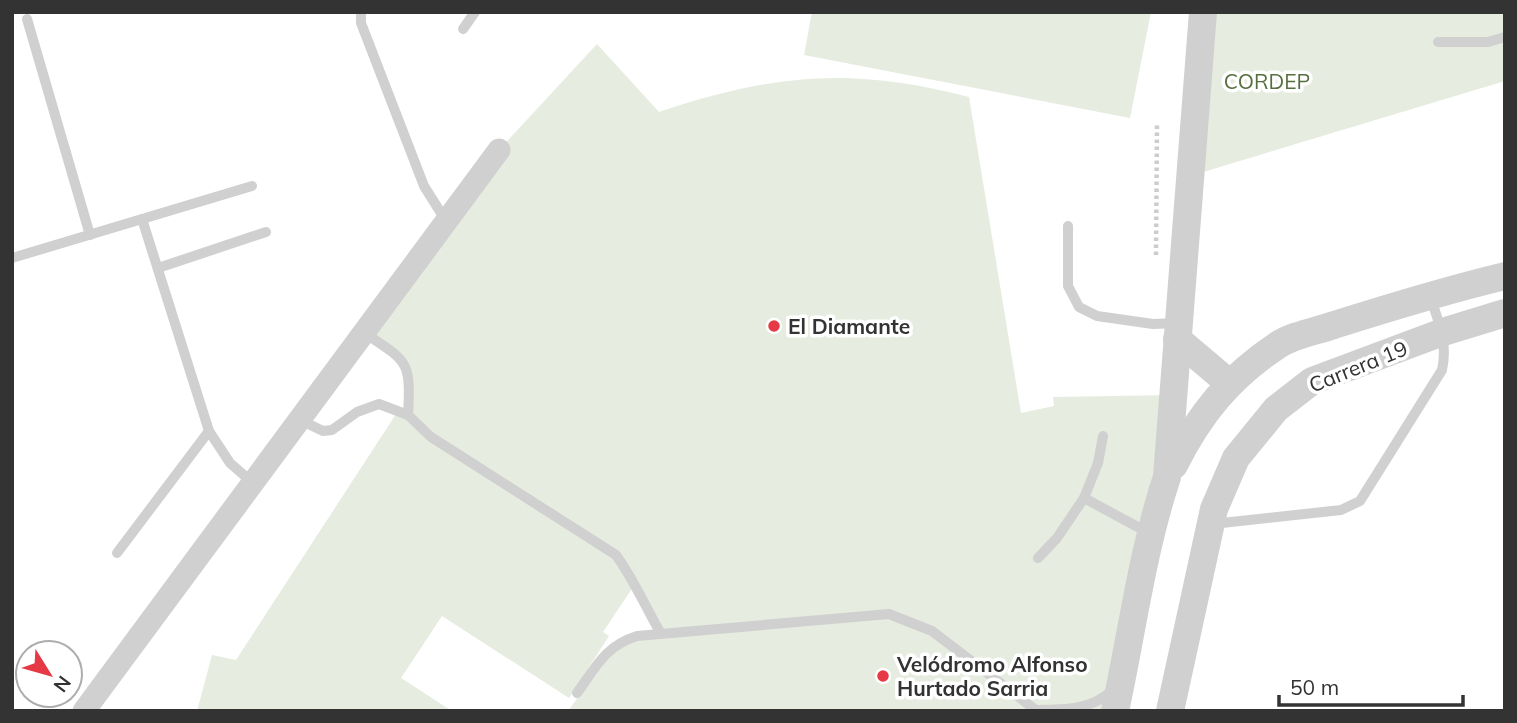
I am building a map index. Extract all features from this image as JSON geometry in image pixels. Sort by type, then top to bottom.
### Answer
[{"type":"street","points":[[1115,711],[1152,534],[1167,477],[1203,12]]},
{"type":"street","points":[[85,711],[499,150]]},
{"type":"street","name":"Carrera 19","points":[[1167,477],[1191,430],[1208,407],[1229,383],[1280,343],[1429,295],[1505,276]]},
{"type":"street","name":"Carrera 19","points":[[1170,711],[1214,509],[1236,458],[1276,409],[1312,380],[1443,332],[1505,313]]},
{"type":"street","points":[[1178,331],[1229,383]]},
{"type":"lane","points":[[361,12],[361,23],[425,186],[446,222]]},
{"type":"lane","points":[[463,29],[475,12]]},
{"type":"lane","points":[[26,19],[90,235]]},
{"type":"lane","points":[[1438,42],[1488,42],[1505,37]]},
{"type":"lane","points":[[12,258],[252,186]]},
{"type":"lane","points":[[142,219],[209,431],[230,463],[254,484]]},
{"type":"lane","points":[[1068,226],[1068,286],[1079,307],[1097,316],[1153,324],[1178,331]]},
{"type":"lane","points":[[158,268],[266,232]]},
{"type":"lane","points":[[1211,524],[1341,510],[1360,501],[1442,370],[1445,357],[1443,332],[1429,295]]},
{"type":"lane","points":[[363,332],[399,356],[410,377],[408,415]]},
{"type":"lane","points":[[300,420],[323,431],[332,430],[357,412],[379,404],[408,415],[432,437],[616,555],[634,579],[660,632]]},
{"type":"lane","points":[[117,553],[209,431]]},
{"type":"lane","points":[[1038,558],[1057,538],[1084,498],[1098,463],[1103,436]]},
{"type":"lane","points":[[1084,498],[1152,534]]},
{"type":"lane","points":[[577,693],[606,653],[618,642],[637,636],[889,614],[932,631],[1037,710],[1086,707],[1102,700],[1121,683]]},
{"type":"path","points":[[1156,257],[1157,123]]},
{"type":"green space","points":[[812,12],[1151,12],[1130,118],[804,55]]},
{"type":"green space","name":"CORDEP","points":[[1203,12],[1505,12],[1505,81],[1190,176]]},
{"type":"green space","points":[[597,44],[659,112],[739,89],[812,79],[887,81],[969,97],[1021,413],[1054,406],[1053,397],[1173,395],[1115,711],[568,711],[616,645],[660,632],[635,584],[603,632],[609,636],[569,698],[442,616],[401,678],[452,711],[197,711],[212,655],[236,660],[398,411],[411,419],[410,386],[404,366],[390,351],[363,332],[499,150]]},
{"type":"place","name":"El Diamante","points":[[774,326]]},
{"type":"place","name":"Velódromo Alfonso Hurtado Sarria","points":[[883,676]]}]
